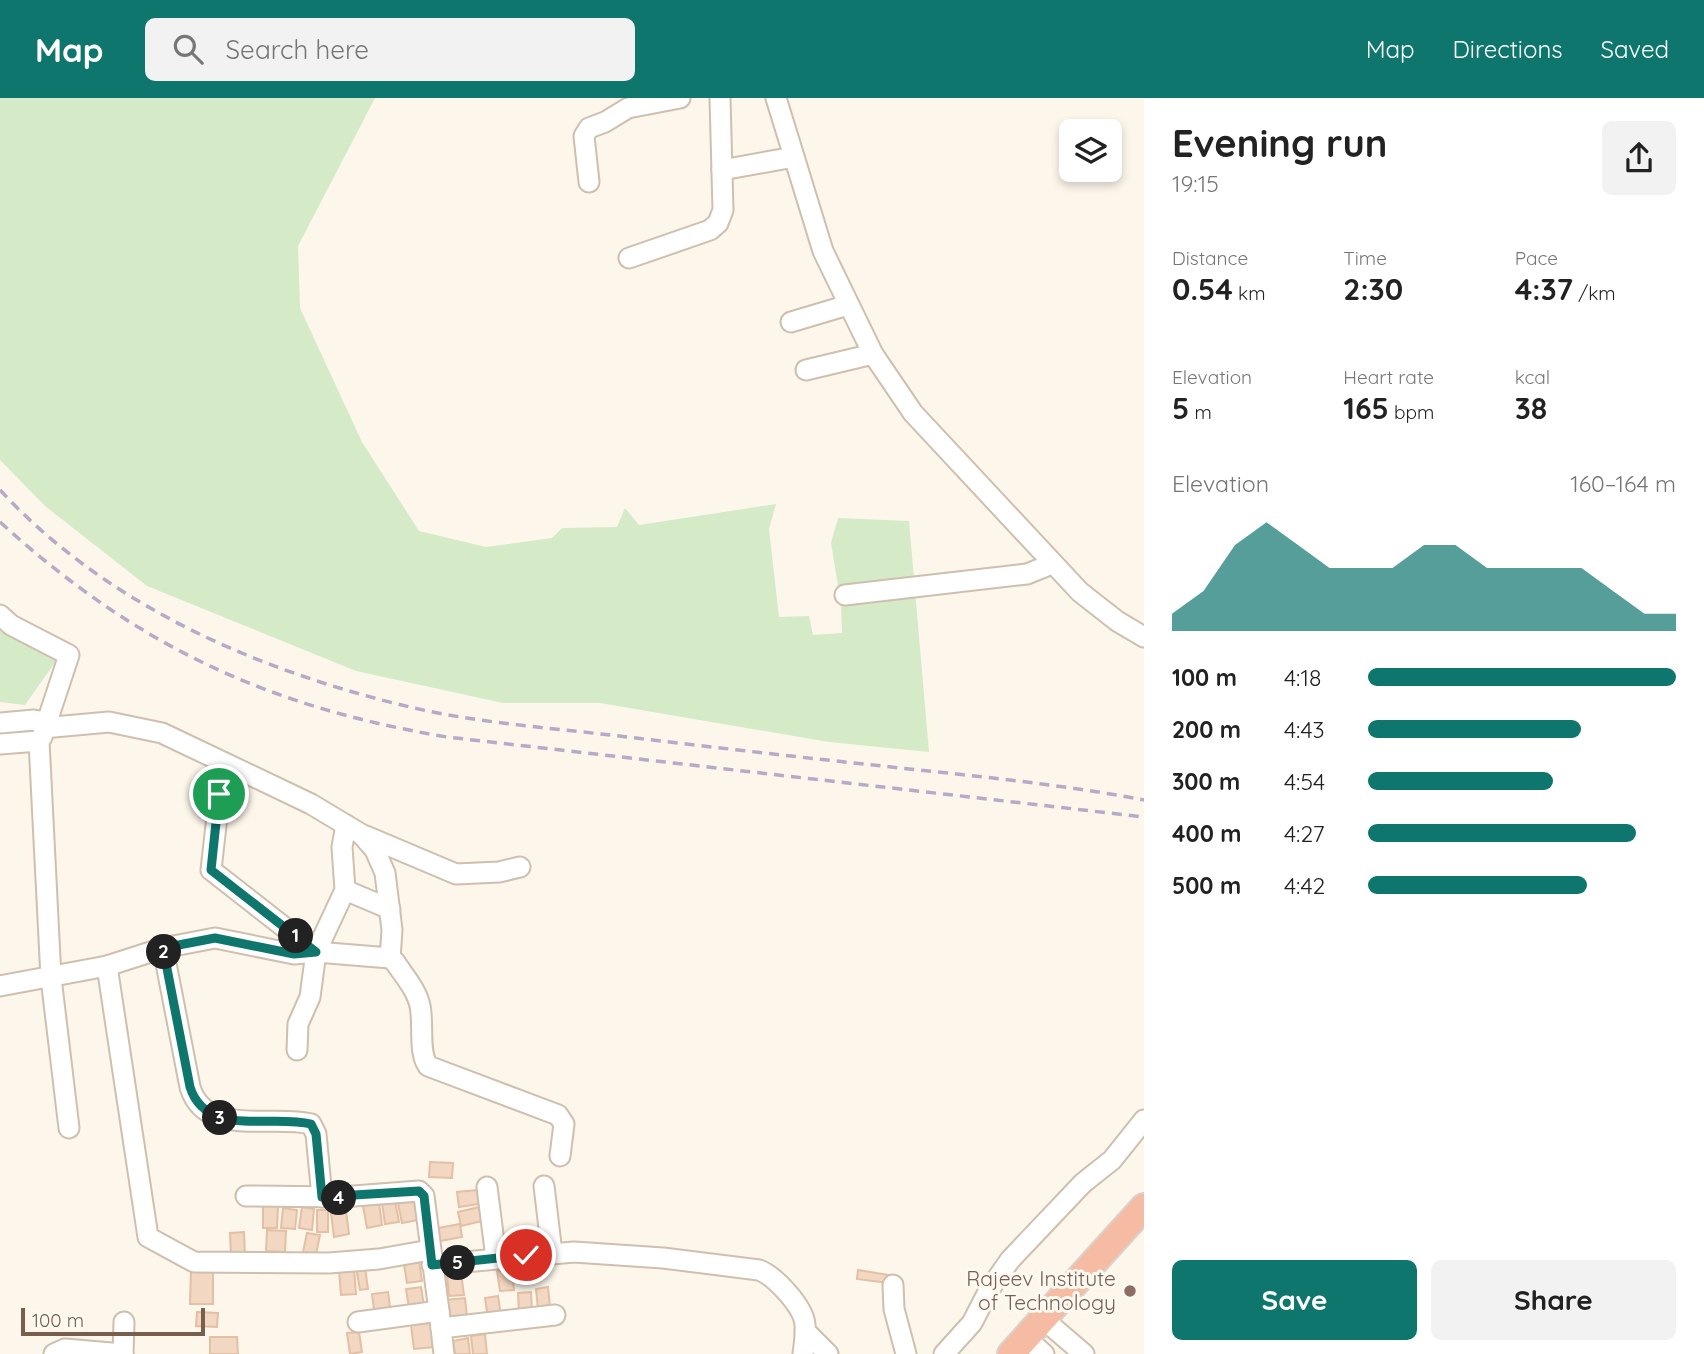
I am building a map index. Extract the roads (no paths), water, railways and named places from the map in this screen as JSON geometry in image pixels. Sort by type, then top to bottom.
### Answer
[{"type":"highway","points":[[1027,1349],[1042,1318],[1144,1207]]},
{"type":"street","points":[[589,182],[584,136],[589,128],[628,108],[680,98]]},
{"type":"street","points":[[629,258],[710,230],[719,223],[723,210],[720,98]]},
{"type":"street","points":[[776,98],[824,251],[873,354],[913,413],[1080,592],[1117,621],[1144,637]]},
{"type":"street","points":[[722,170],[794,157]]},
{"type":"street","points":[[791,322],[848,305]]},
{"type":"street","points":[[806,370],[873,354]]},
{"type":"street","points":[[845,595],[1027,573],[1052,564]]},
{"type":"street","points":[[0,615],[11,625],[69,655],[41,734]]},
{"type":"street","points":[[0,723],[34,720],[40,722],[51,978],[69,1128]]},
{"type":"street","points":[[0,744],[109,722],[162,733],[311,804],[354,830],[456,874],[486,873],[520,867]]},
{"type":"street","points":[[223,763],[211,870],[316,952]]},
{"type":"street","points":[[297,1050],[298,1024],[310,997],[316,952],[345,890],[342,847],[354,830]]},
{"type":"street","points":[[354,830],[375,850],[385,873],[392,930],[390,958]]},
{"type":"street","points":[[345,890],[390,909]]},
{"type":"street","points":[[0,986],[107,966],[163,948],[215,938],[294,954],[316,952],[390,958],[420,1004],[424,1057],[428,1066],[558,1115],[564,1124],[560,1156]]},
{"type":"street","points":[[163,948],[190,1087],[197,1102],[204,1110],[225,1119],[311,1124],[316,1134],[322,1197]]},
{"type":"street","points":[[107,966],[148,1237],[194,1262],[329,1263],[431,1257],[496,1258],[574,1252],[663,1258],[759,1270],[769,1274],[781,1285],[804,1318],[803,1354]]},
{"type":"street","points":[[944,1354],[972,1323],[989,1290],[1010,1260],[1083,1184],[1112,1160],[1144,1120]]},
{"type":"street","points":[[487,1186],[496,1258]]},
{"type":"street","points":[[544,1186],[552,1254]]},
{"type":"street","points":[[246,1196],[322,1197],[419,1191],[424,1196],[444,1354]]},
{"type":"street","points":[[893,1285],[894,1309],[906,1354]]},
{"type":"street","points":[[358,1322],[555,1315]]},
{"type":"street","points":[[1042,1318],[1084,1354]]},
{"type":"street","points":[[54,1354],[65,1349],[123,1354],[124,1322]]},
{"type":"street","points":[[805,1331],[828,1354]]},
{"type":"railway","points":[[0,490],[43,531],[89,568],[138,601],[244,654],[357,693],[414,708],[490,721],[1009,780],[1144,800]]},
{"type":"railway","points":[[0,522],[101,603],[153,636],[262,688],[320,708],[382,724],[447,737],[1144,817]]},
{"type":"place","name":"Rajeev Institute of Technology","points":[[1130,1291]]}]
